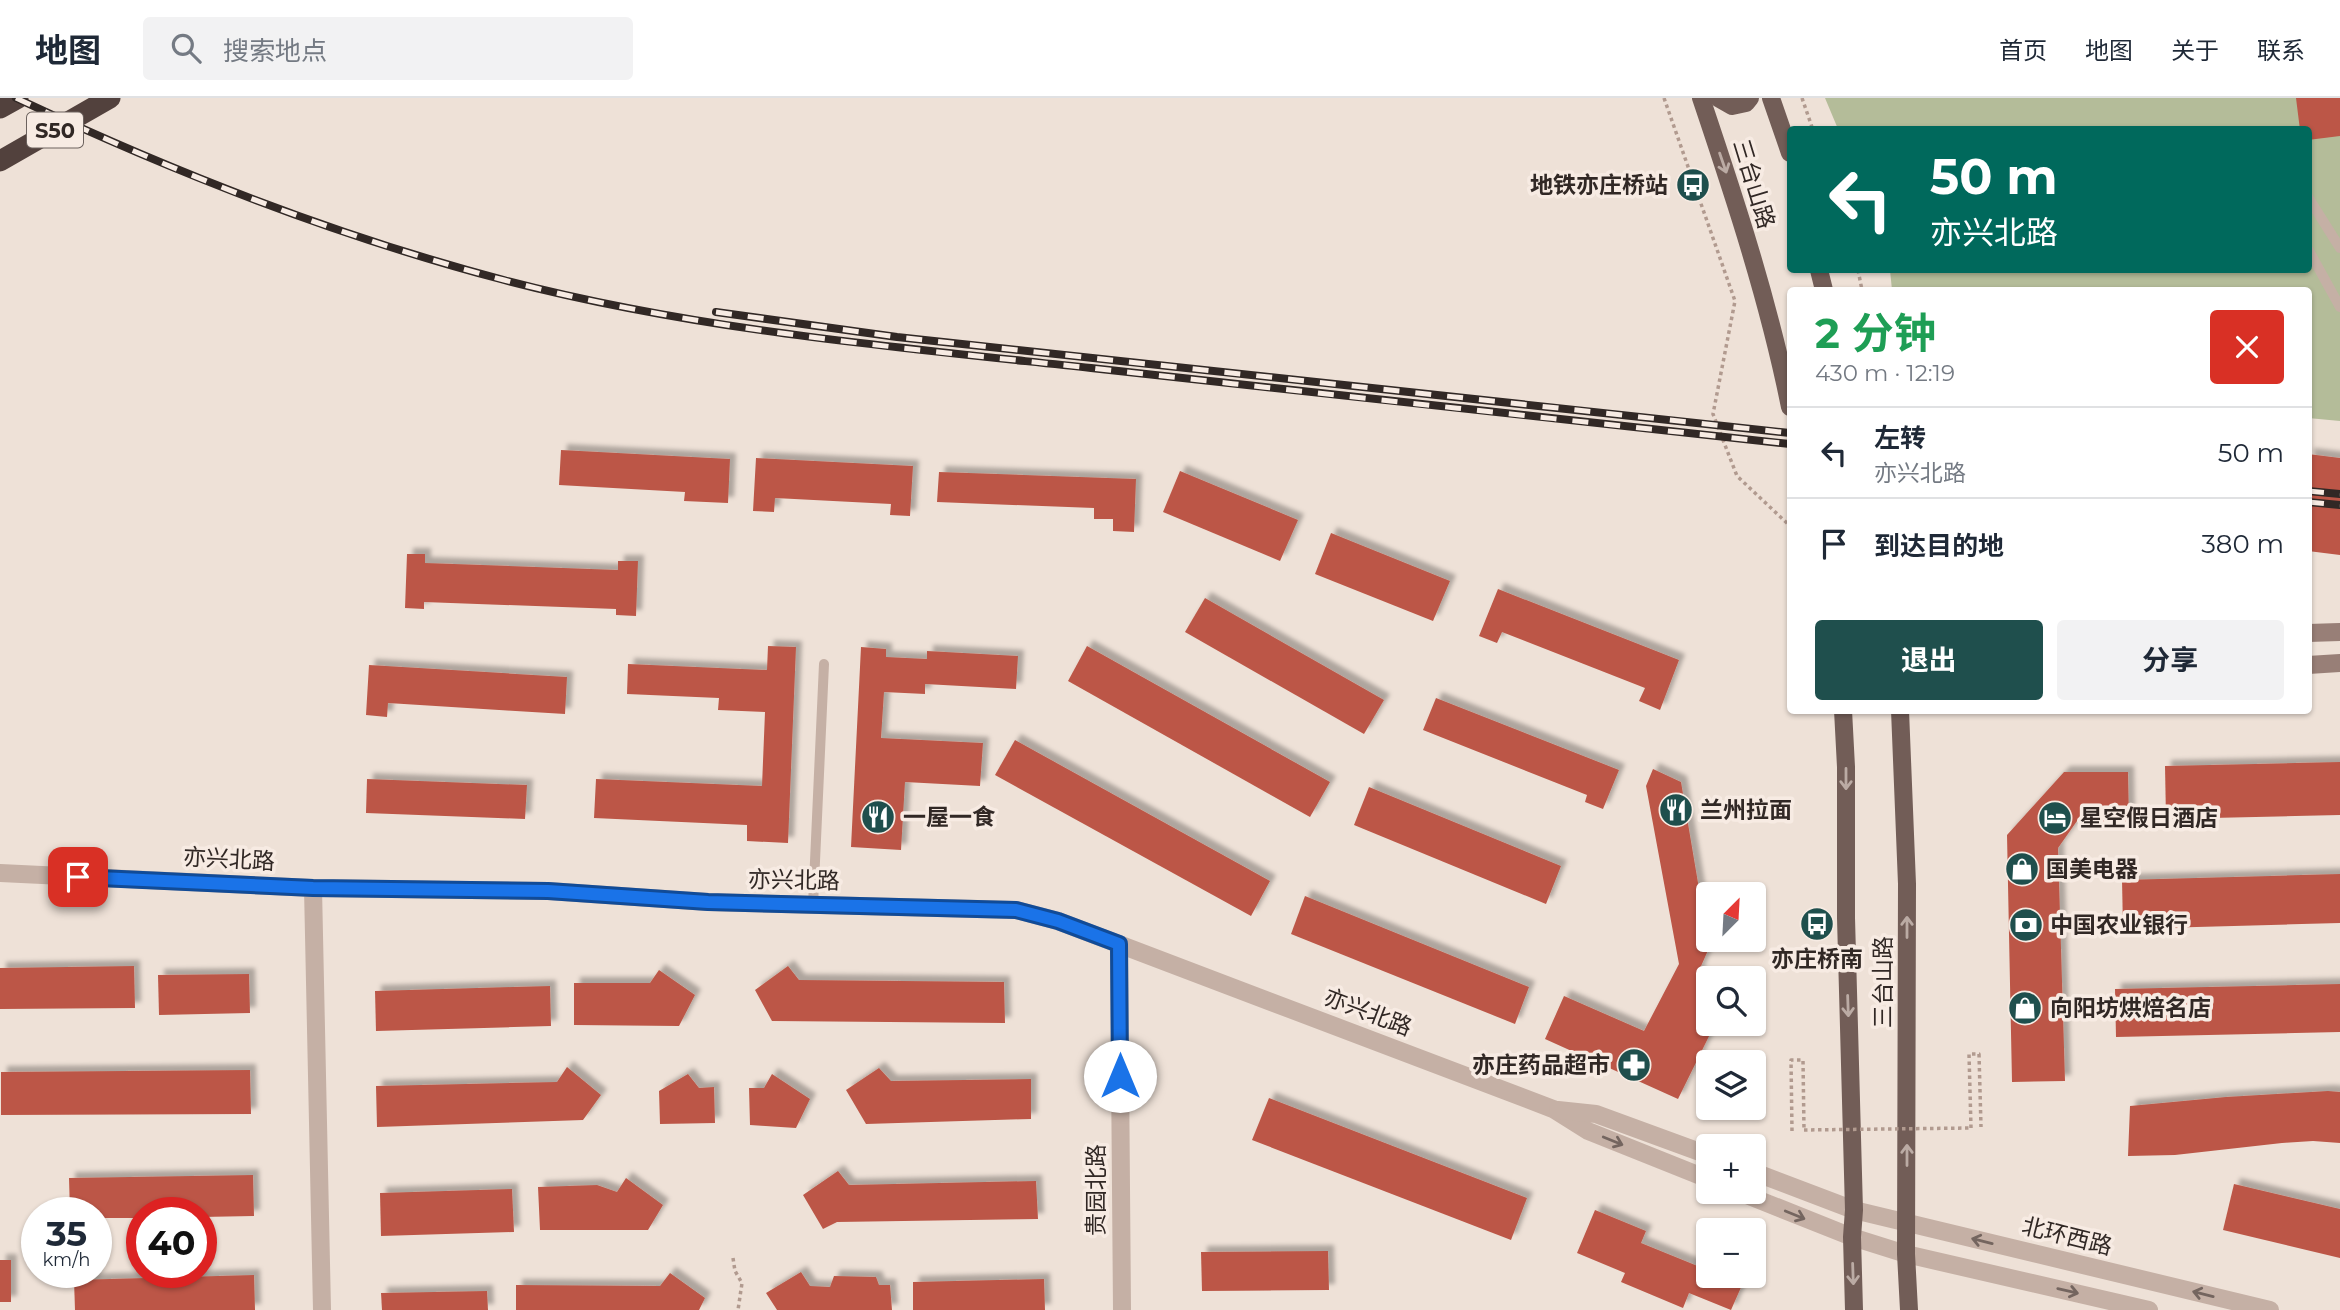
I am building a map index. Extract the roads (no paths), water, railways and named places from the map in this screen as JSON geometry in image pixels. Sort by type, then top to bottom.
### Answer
[{"type":"highway","name":"S50","points":[[0,108],[18,98]]},
{"type":"highway","name":"S50","points":[[0,161],[110,98]]},
{"type":"main road","name":"三台山路","points":[[1701,98],[1751,256],[1782,363],[1787,390]]},
{"type":"main road","points":[[1718,98],[1732,106],[1746,103],[1749,98]]},
{"type":"main road","name":"三台山路","points":[[1771,98],[1787,144]]},
{"type":"main road","points":[[2312,633],[2340,632]]},
{"type":"main road","points":[[2312,664],[2340,663]]},
{"type":"main road","name":"三台山路","points":[[1843,714],[1854,1310]]},
{"type":"main road","name":"三台山路","points":[[1900,714],[1907,884],[1906,1254],[1909,1310]]},
{"type":"street","name":"亦兴北路","points":[[0,873],[313,888],[548,891],[708,902],[1016,910],[1058,921],[1553,1109],[1588,1131],[1696,1174]]},
{"type":"street","points":[[313,888],[322,1310]]},
{"type":"street","name":"贵园北路","points":[[1119,944],[1122,1310]]},
{"type":"street","name":"亦兴北路","points":[[1553,1109],[1596,1114],[1696,1151]]},
{"type":"street","points":[[1766,1177],[1854,1210]]},
{"type":"street","points":[[1766,1203],[1852,1237],[1906,1254],[2149,1310]]},
{"type":"street","name":"北环西路","points":[[1854,1210],[2270,1310]]},
{"type":"lane","points":[[2312,203],[2340,248]]},
{"type":"lane","points":[[2312,256],[2340,307]]},
{"type":"lane","points":[[813,905],[824,664]]},
{"type":"railway","points":[[16,98],[195,177],[317,223],[441,263],[504,280],[649,312],[869,344],[1787,444]]},
{"type":"railway","points":[[716,312],[897,337],[1787,433]]},
{"type":"railway","points":[[2312,491],[2340,494]]},
{"type":"railway","points":[[2312,502],[2340,505]]},
{"type":"place","name":"地铁亦庄桥站","points":[[1693,185]]},
{"type":"place","name":"兰州拉面","points":[[1676,810]]},
{"type":"place","name":"一屋一食","points":[[878,817]]},
{"type":"place","name":"星空假日酒店","points":[[2055,818]]},
{"type":"place","name":"国美电器","points":[[2022,869]]},
{"type":"place","name":"亦庄桥南","points":[[1817,924]]},
{"type":"place","name":"中国农业银行","points":[[2026,925]]},
{"type":"place","name":"向阳坊烘焙名店","points":[[2025,1008]]},
{"type":"place","name":"亦庄药品超市","points":[[1634,1065]]}]
